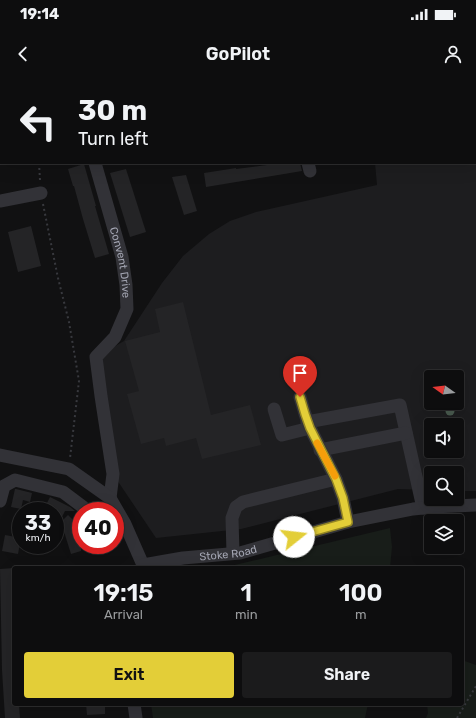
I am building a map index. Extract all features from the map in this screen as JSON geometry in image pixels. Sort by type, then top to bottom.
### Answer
[{"type":"street","name":"Convent Drive","points":[[95,164],[122,257],[127,309],[115,337],[96,357],[114,474],[110,498]]},
{"type":"street","points":[[0,201],[41,193]]},
{"type":"street","points":[[300,397],[309,425],[320,450],[336,479],[343,498],[348,522]]},
{"type":"street","points":[[274,409],[282,435],[309,425],[400,405],[423,508]]},
{"type":"street","points":[[320,450],[406,433]]},
{"type":"street","points":[[0,455],[69,469],[110,498],[125,524],[143,566]]},
{"type":"street","points":[[233,553],[232,518],[236,507],[243,502],[336,479]]},
{"type":"street","points":[[0,501],[4,486],[15,480],[63,492],[76,502]]},
{"type":"street","name":"Stoke Road","points":[[147,566],[183,558],[240,552],[348,522],[423,508],[476,505]]},
{"type":"street","points":[[134,706],[136,718]]},
{"type":"path","points":[[39,164],[41,193],[58,278],[69,322],[79,380],[69,469]]},
{"type":"path","points":[[457,718],[476,686]]},
{"type":"shaded area","points":[[375,164],[476,164],[476,491],[464,491],[464,466],[424,466],[424,490],[398,489],[241,529],[156,538],[113,474],[96,357],[124,341],[162,283],[183,256],[209,234],[230,221],[256,212],[377,185]]},
{"type":"shaded area","points":[[390,528],[392,547],[390,566],[230,566]]},
{"type":"shaded area","points":[[464,661],[476,665],[476,718],[426,718],[428,713],[427,706],[464,706]]},
{"type":"shaded area","points":[[151,706],[368,706],[365,718],[153,718]]},
{"type":"building","points":[[84,164],[109,254],[95,258],[68,169]]},
{"type":"building","points":[[300,164],[302,171],[206,187],[204,173],[267,165]]},
{"type":"building","points":[[126,169],[146,232],[130,237],[110,173]]},
{"type":"building","points":[[186,175],[197,211],[184,215],[172,177]]},
{"type":"building","points":[[31,226],[41,266],[18,272],[8,232]]},
{"type":"building","points":[[183,302],[211,415],[250,405],[261,445],[202,459],[196,438],[166,446],[164,438],[141,444],[127,394],[139,391],[125,341],[160,332],[155,309]]},
{"type":"building","points":[[15,489],[32,493],[30,502],[23,500],[23,502],[12,502]]},
{"type":"building","points":[[50,497],[60,502],[48,502]]},
{"type":"building","points":[[64,504],[72,509],[72,511],[65,511],[64,513]]},
{"type":"building","points":[[68,515],[72,519],[71,554],[64,532],[64,519]]},
{"type":"building","points":[[5,535],[12,536],[12,553],[2,551]]},
{"type":"building","points":[[12,568],[12,706],[19,706],[20,718],[5,718],[2,670],[0,569]]},
{"type":"building","points":[[86,706],[105,706],[105,714],[87,715]]},
{"type":"slow traffic","points":[[317,443],[335,476]]},
{"type":"route","points":[[294,537],[348,522],[343,498],[336,479],[316,442],[300,397]]}]
